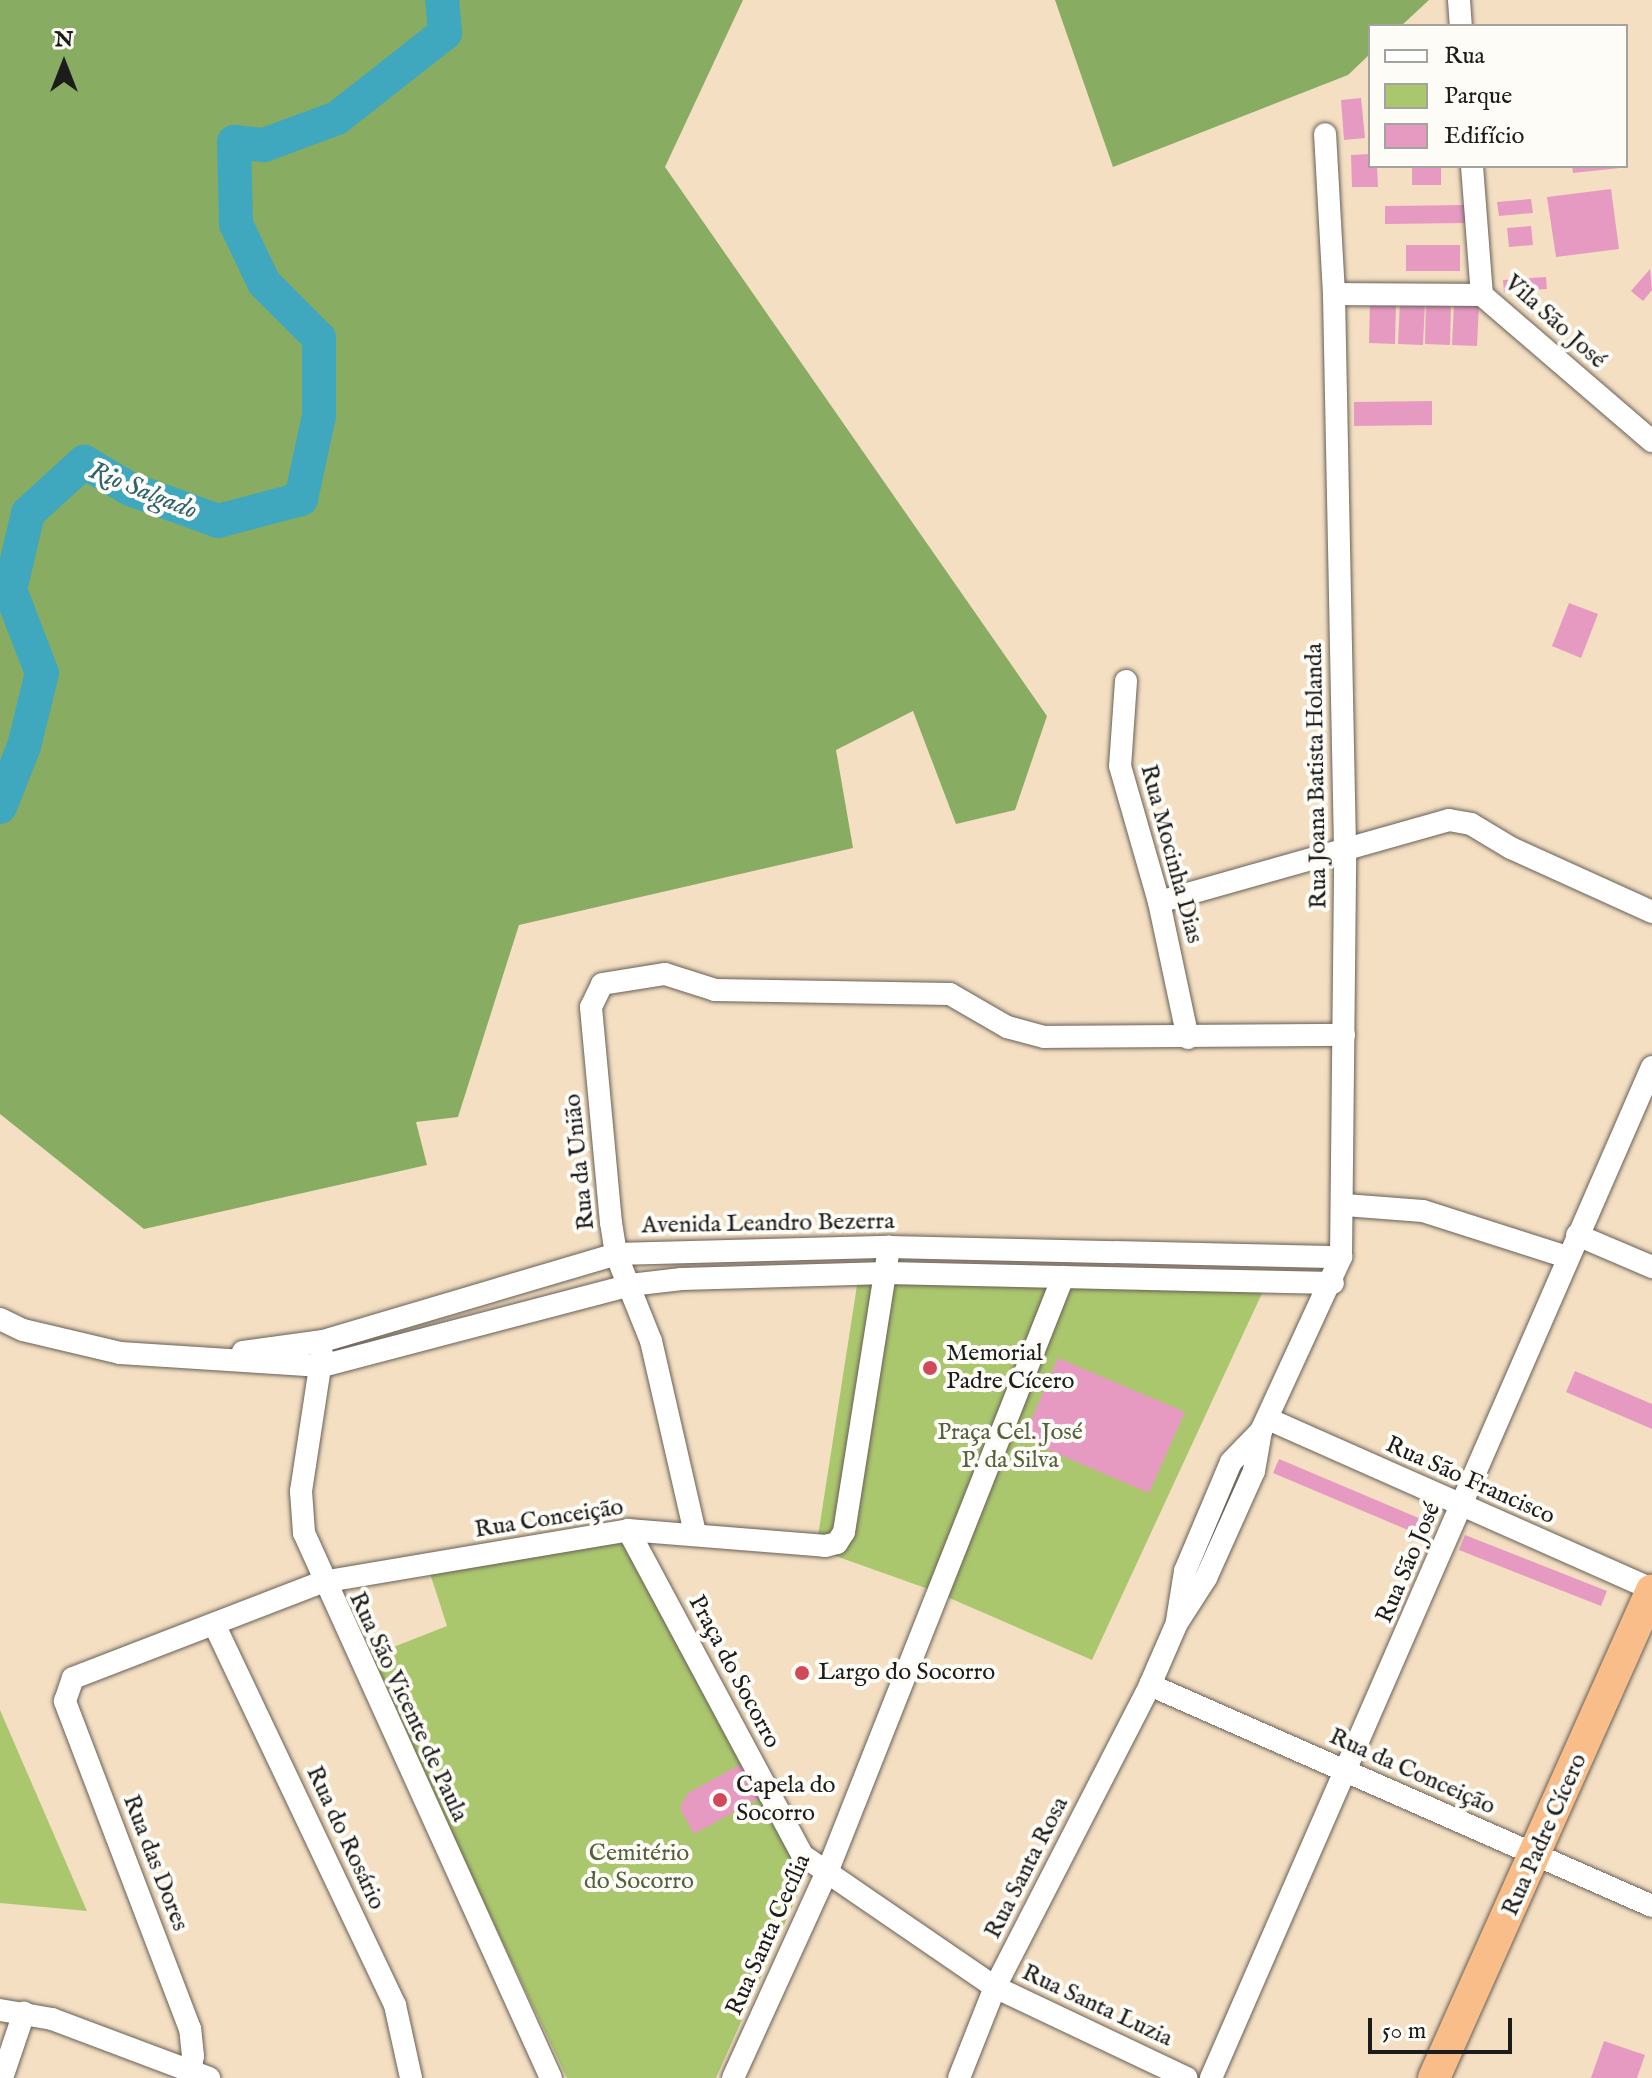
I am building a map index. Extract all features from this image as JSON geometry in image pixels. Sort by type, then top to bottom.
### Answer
[{"type":"highway","name":"Rua Padre Cícero","points":[[1434,2078],[1536,1857],[1652,1590]]},
{"type":"street","points":[[1459,0],[1461,24]]},
{"type":"street","name":"Rua Joana Batista Holanda","points":[[1325,134],[1334,294],[1345,848],[1345,1205],[1341,1257]]},
{"type":"street","name":"Vila São José","points":[[1472,168],[1482,295],[1652,441]]},
{"type":"street","points":[[1334,294],[1482,295]]},
{"type":"street","name":"Rua Mocinha Dias","points":[[1126,681],[1120,766],[1159,902],[1188,1038]]},
{"type":"street","points":[[1159,902],[1439,821],[1461,820],[1652,912]]},
{"type":"street","name":"Rua da União","points":[[695,1533],[651,1341],[616,1254],[591,1007],[596,990],[615,979],[665,974],[715,990],[957,996],[1032,1036],[1188,1038]]},
{"type":"street","points":[[1188,1038],[1344,1035]]},
{"type":"street","name":"Rua São José","points":[[1211,2078],[1348,1771],[1567,1257],[1652,1067]]},
{"type":"street","points":[[1345,1205],[1423,1211],[1567,1257]]},
{"type":"street","points":[[1577,1235],[1652,1267]]},
{"type":"street","name":"Avenida Leandro Bezerra","points":[[182,1358],[323,1341],[616,1254],[889,1247],[1341,1257]]},
{"type":"street","name":"Rua Conceição","points":[[81,1674],[215,1626],[322,1582],[628,1530],[695,1533],[825,1546],[842,1538],[889,1247]]},
{"type":"street","points":[[1150,1685],[1177,1623],[1206,1578],[1254,1471],[1265,1425],[1333,1283],[1341,1257]]},
{"type":"street","name":"Avenida Leandro Bezerra","points":[[3,1324],[120,1353],[322,1366],[630,1285],[798,1273],[1333,1283]]},
{"type":"street","name":"Rua Santa Cecília","points":[[733,2078],[828,1870],[1063,1277]]},
{"type":"street","name":"Rua São Vicente de Paula","points":[[323,1341],[301,1512],[322,1582],[551,2078]]},
{"type":"street","name":"Rua São Francisco","points":[[1265,1425],[1652,1590]]},
{"type":"street","name":"Praça do Socorro","points":[[628,1530],[802,1855],[828,1870]]},
{"type":"street","name":"Rua do Rosário","points":[[215,1626],[395,2005],[407,2038],[411,2078]]},
{"type":"street","name":"Rua das Dores","points":[[81,1674],[68,1685],[65,1701],[190,2029],[196,2076]]},
{"type":"street","name":"Rua da Conceição","points":[[1150,1685],[1652,1906]]},
{"type":"street","name":"Rua Santa Rosa","points":[[959,2078],[995,1987],[1150,1685]]},
{"type":"street","name":"Rua Santa Luzia","points":[[828,1870],[995,1987],[1187,2078]]},
{"type":"street","points":[[0,2010],[24,2013],[196,2076]]},
{"type":"street","points":[[2,2078],[24,2013]]},
{"type":"green space","points":[[0,0],[743,0],[665,167],[1047,716],[1015,810],[956,824],[913,711],[836,750],[853,848],[519,925],[458,1117],[416,1122],[427,1165],[144,1229],[0,1114]]},
{"type":"green space","points":[[1055,0],[1429,0],[1403,24],[1368,24],[1368,56],[1348,75],[1113,167]]},
{"type":"green space","name":"Praça Cel. José P. da Silva","points":[[858,1279],[1264,1289],[1092,1660],[931,1590],[816,1549]]},
{"type":"green space","name":"Cemitério do Socorro","points":[[635,1542],[812,1862],[716,2078],[567,2078],[368,1657],[447,1626],[427,1564]]},
{"type":"green space","points":[[0,1710],[87,1911],[0,1903]]},
{"type":"building","points":[[1361,98],[1365,138],[1344,140],[1341,100]]},
{"type":"building","points":[[1368,154],[1368,168],[1377,168],[1378,187],[1352,187],[1351,155]]},
{"type":"building","points":[[1412,168],[1441,168],[1441,185],[1412,185]]},
{"type":"building","points":[[1572,168],[1620,168],[1573,173]]},
{"type":"building","points":[[1611,189],[1619,249],[1556,257],[1547,197]]},
{"type":"building","points":[[1531,199],[1533,213],[1499,216],[1497,202]]},
{"type":"building","points":[[1466,205],[1466,223],[1385,224],[1385,206]]},
{"type":"building","points":[[1531,226],[1533,245],[1509,247],[1507,228]]},
{"type":"building","points":[[1406,245],[1460,245],[1460,271],[1406,271]]},
{"type":"building","points":[[1650,269],[1652,290],[1643,301],[1631,291]]},
{"type":"building","points":[[1546,277],[1547,289],[1504,292],[1503,280]]},
{"type":"building","points":[[1370,301],[1396,302],[1395,344],[1369,343]]},
{"type":"building","points":[[1400,302],[1425,303],[1423,345],[1398,344]]},
{"type":"building","points":[[1426,302],[1451,303],[1450,345],[1425,344]]},
{"type":"building","points":[[1454,303],[1479,304],[1477,346],[1452,345]]},
{"type":"building","points":[[1432,401],[1432,425],[1354,426],[1354,402]]},
{"type":"building","points":[[1569,603],[1598,614],[1581,658],[1552,646]]},
{"type":"building","points":[[1058,1358],[1185,1412],[1149,1493],[1023,1439]]},
{"type":"building","points":[[1575,1371],[1652,1404],[1652,1429],[1566,1392]]},
{"type":"building","points":[[1279,1459],[1421,1519],[1415,1533],[1273,1473]]},
{"type":"building","points":[[1465,1535],[1607,1591],[1601,1606],[1459,1550]]},
{"type":"building","name":"Capela do Socorro","points":[[756,1756],[775,1790],[694,1834],[680,1808],[688,1793]]},
{"type":"building","points":[[1604,2041],[1645,2055],[1637,2078],[1591,2078]]},
{"type":"waterway","name":"Rio Salgado","points":[[0,807],[24,746],[42,673],[10,590],[28,513],[84,462],[130,489],[218,521],[301,499],[319,416],[319,338],[264,283],[236,224],[234,142],[264,145],[337,118],[445,33],[442,0]]},
{"type":"place","name":"Memorial Padre Cícero","points":[[930,1368]]},
{"type":"place","name":"Largo do Socorro","points":[[802,1673]]},
{"type":"place","name":"Capela do Socorro","points":[[720,1800]]}]
